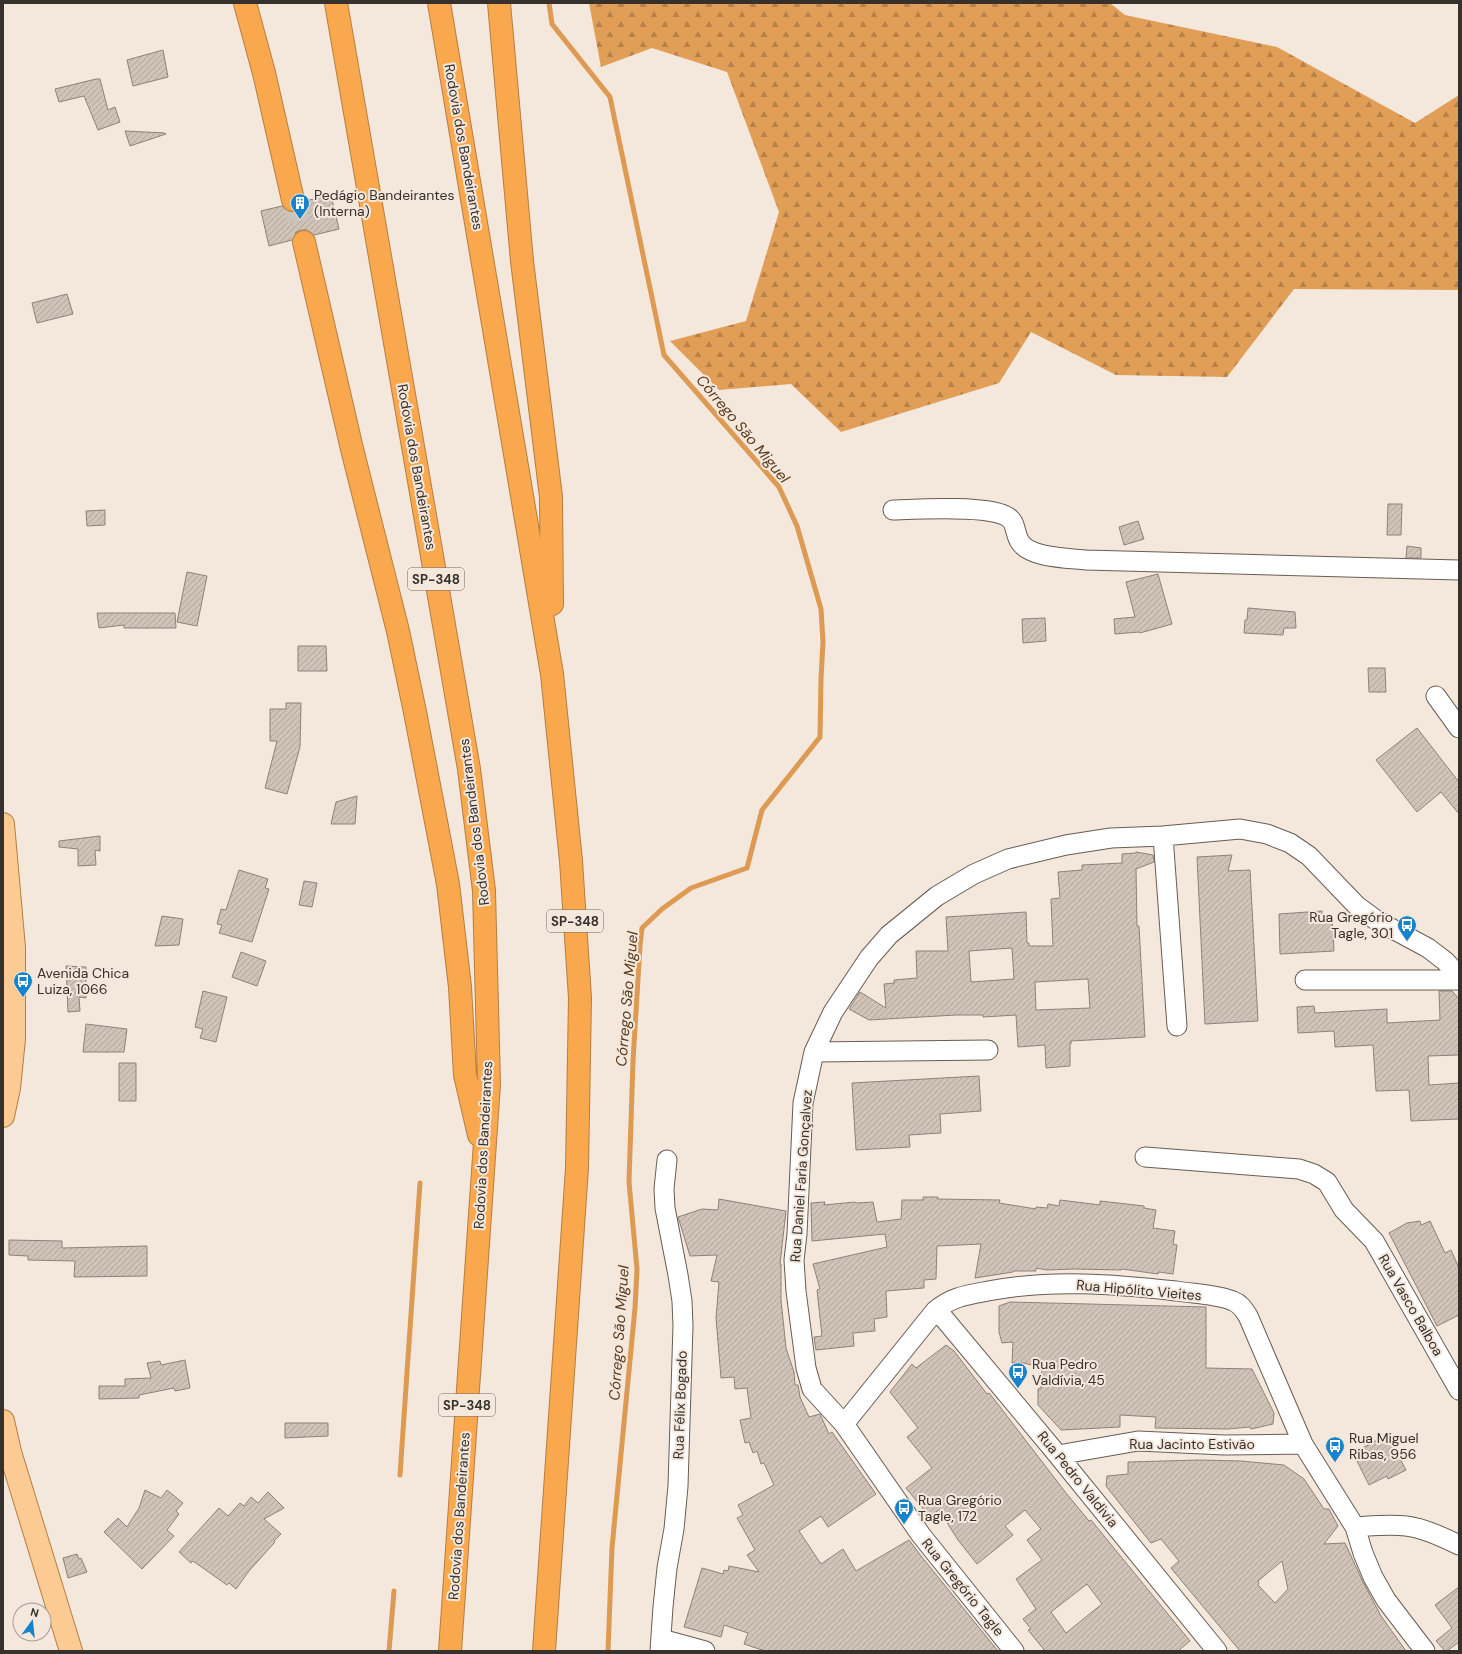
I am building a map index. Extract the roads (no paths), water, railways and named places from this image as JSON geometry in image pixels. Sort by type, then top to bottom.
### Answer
[{"type":"highway","points":[[245,3],[264,73],[293,200]]},
{"type":"highway","name":"Rodovia dos Bandeirantes","points":[[336,3],[470,777],[484,891],[489,1084],[450,1651]]},
{"type":"highway","name":"Rodovia dos Bandeirantes","points":[[440,3],[552,674],[571,862],[580,998],[577,1168],[544,1651]]},
{"type":"highway","points":[[499,3],[522,261],[551,497],[552,674]]},
{"type":"highway","points":[[304,242],[352,449],[398,631],[415,712],[448,884],[460,987],[465,1075],[484,1160]]},
{"type":"main road","points":[[3,824],[14,948],[9,1039],[9,1088],[3,1116]]},
{"type":"main road","points":[[3,1421],[10,1452],[71,1651]]},
{"type":"street","points":[[893,510],[965,509],[990,511],[1007,516],[1016,526],[1019,541],[1028,551],[1043,555],[1086,560],[1459,570]]},
{"type":"street","points":[[1436,696],[1459,728]]},
{"type":"street","name":"Rua Daniel Faria Gonçalvez","points":[[844,1424],[812,1389],[806,1368],[796,1291],[794,1260],[798,1227],[803,1111],[814,1052],[833,1012],[869,958],[889,935],[937,896],[974,874],[1008,859],[1066,845],[1111,838],[1164,836],[1240,829],[1266,834],[1290,843],[1309,856],[1357,906],[1376,920],[1428,948],[1445,961],[1459,976]]},
{"type":"street","points":[[1164,836],[1178,1026]]},
{"type":"street","points":[[1305,980],[1459,980]]},
{"type":"street","points":[[814,1052],[988,1050]]},
{"type":"street","name":"Rua Vasco Balboa","points":[[1145,1157],[1278,1166],[1299,1169],[1314,1174],[1327,1182],[1344,1210],[1374,1242],[1459,1390]]},
{"type":"street","name":"Rua Félix Bogado","points":[[661,1645],[664,1600],[674,1529],[678,1486],[683,1326],[682,1301],[665,1208],[664,1189],[667,1160]]},
{"type":"street","name":"Rua Hipólito Vieites","points":[[844,1424],[866,1394],[935,1311],[944,1303],[962,1296],[1003,1288],[1047,1284],[1097,1284],[1211,1296],[1233,1301],[1241,1306],[1248,1316],[1303,1444],[1356,1527],[1363,1553],[1386,1600],[1425,1651]]},
{"type":"street","name":"Rua Pedro Valdivia","points":[[935,1311],[942,1316],[1058,1455],[1217,1651]]},
{"type":"street","name":"Rua Gregório Tagle","points":[[844,1424],[921,1535],[1014,1651]]},
{"type":"street","name":"Rua Jacinto Estivão","points":[[1058,1455],[1138,1441],[1224,1445],[1303,1444]]},
{"type":"street","points":[[1356,1527],[1387,1525],[1407,1526],[1441,1537],[1459,1545]]},
{"type":"street","points":[[661,1645],[705,1651]]},
{"type":"waterway","name":"Córrego São Miguel","points":[[549,3],[552,24],[610,97],[664,355],[779,487],[797,526],[821,609],[823,642],[820,737],[762,810],[747,868],[691,888],[662,909],[642,928],[633,1061],[629,1182],[637,1269],[635,1308],[612,1548],[608,1651]]},
{"type":"waterway","points":[[400,1475],[420,1183]]},
{"type":"waterway","points":[[389,1651],[394,1591]]},
{"type":"tunnel","points":[[293,200],[304,242]]},
{"type":"place","name":"Pedágio Bandeirantes (Interna)","points":[[300,220]]},
{"type":"place","name":"Rua Gregório Tagle, 301","points":[[1407,942]]},
{"type":"place","name":"Avenida Chica Luiza, 1066","points":[[23,998]]},
{"type":"place","name":"Rua Pedro Valdívia, 45","points":[[1018,1389]]},
{"type":"place","name":"Rua Miguel Ribas, 956","points":[[1335,1463]]},
{"type":"place","name":"Rua Gregório Tagle, 172","points":[[904,1525]]}]
